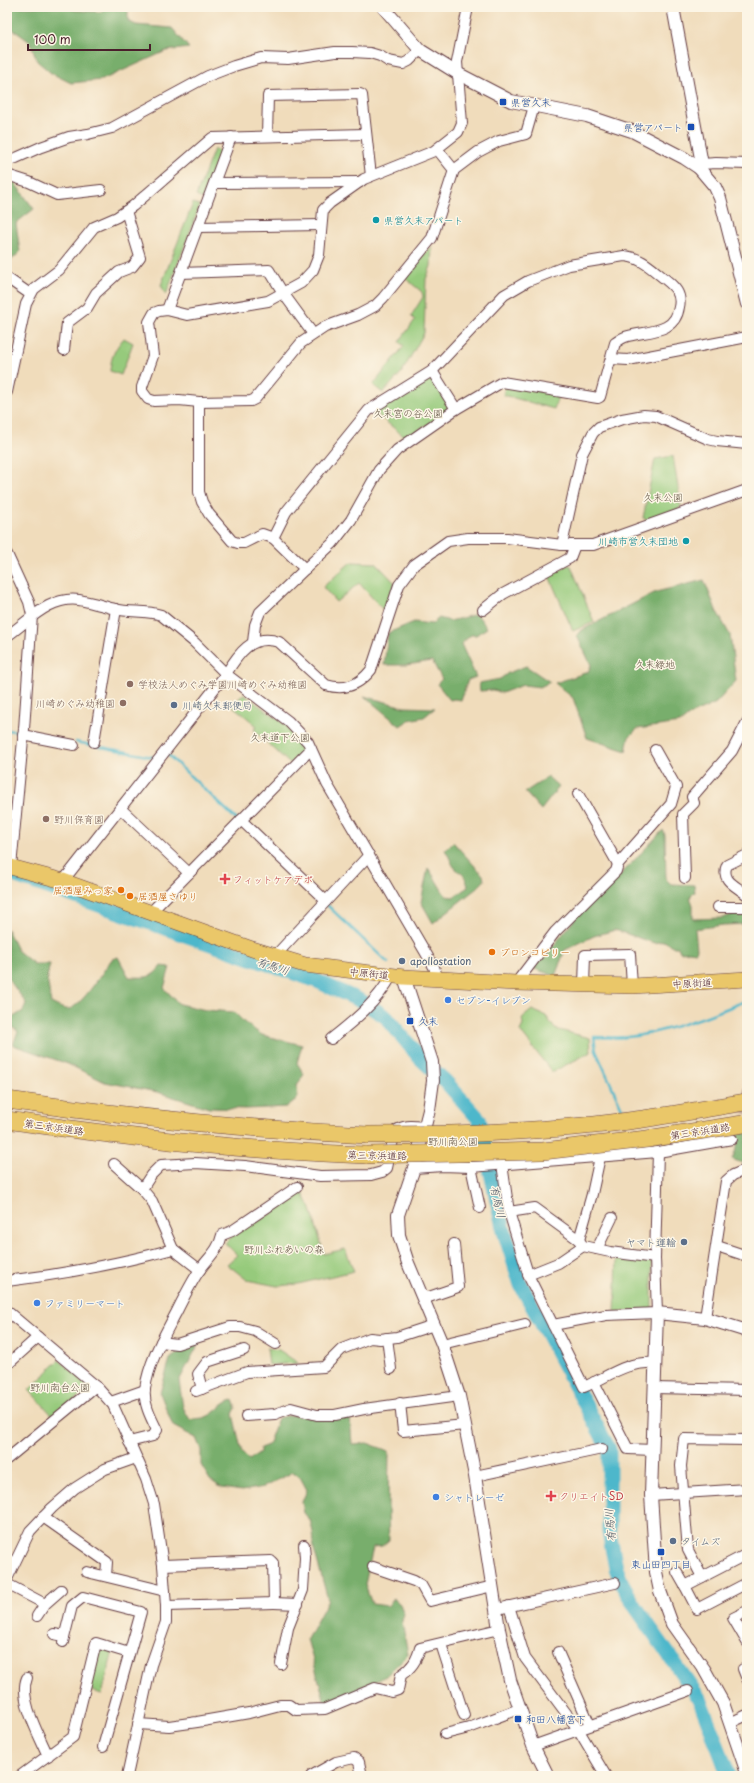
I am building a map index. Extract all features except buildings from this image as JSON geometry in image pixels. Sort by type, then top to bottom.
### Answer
[{"type":"highway","name":"第三京浜道路","points":[[7,1100],[200,1123],[367,1135],[430,1135],[568,1127],[643,1119],[746,1102]]},
{"type":"highway","name":"第三京浜道路","points":[[7,1120],[196,1145],[310,1153],[367,1155],[542,1151],[647,1140],[745,1124]]},
{"type":"main road","name":"中原街道","points":[[9,866],[63,881],[150,913],[305,965],[398,976],[516,983],[632,986],[747,979]]},
{"type":"street","points":[[383,7],[420,50],[457,73],[506,99],[587,116],[610,123],[700,166],[716,162],[747,164]]},
{"type":"street","points":[[468,7],[460,40],[457,73],[462,123],[458,132],[437,149],[371,176],[330,203],[323,210],[319,255],[313,270],[301,283],[268,301],[187,315],[167,310],[160,311],[150,317],[149,322],[153,356],[142,391],[148,399],[154,401],[251,401],[255,399],[301,343],[325,327],[358,315],[375,306],[383,298],[432,238],[454,170],[478,152],[499,141],[526,134],[534,106]]},
{"type":"street","points":[[673,7],[700,166],[715,187],[722,204],[747,304]]},
{"type":"street","points":[[7,160],[16,158],[69,137],[112,128],[208,76],[260,58],[288,59],[335,52],[352,52],[370,53],[380,56],[388,61],[403,64],[409,61],[420,50]]},
{"type":"street","points":[[266,136],[268,96],[360,94],[362,95],[365,134],[371,176]]},
{"type":"street","points":[[7,392],[26,304],[34,289],[59,270],[94,227],[117,217],[126,211],[212,138],[365,134]]},
{"type":"street","points":[[167,310],[216,183],[231,137]]},
{"type":"street","points":[[437,149],[454,170]]},
{"type":"street","points":[[7,175],[24,180],[57,195],[101,190]]},
{"type":"street","points":[[216,183],[360,182]]},
{"type":"street","points":[[64,350],[67,323],[87,308],[96,292],[120,272],[132,267],[140,257],[126,211]]},
{"type":"street","points":[[198,227],[321,225]]},
{"type":"street","points":[[253,642],[255,625],[260,612],[333,543],[351,520],[379,470],[397,450],[456,409],[502,382],[598,398],[600,397],[615,343],[624,337],[659,331],[670,325],[678,313],[680,301],[677,289],[641,260],[632,256],[624,256],[575,263],[528,281],[504,295],[432,371],[369,410],[286,512],[273,538]]},
{"type":"street","points":[[181,273],[269,270],[283,293],[313,334]]},
{"type":"street","points":[[7,278],[30,294]]},
{"type":"street","points":[[611,360],[628,360],[747,337]]},
{"type":"street","points":[[432,371],[456,409]]},
{"type":"street","points":[[199,402],[199,492],[202,502],[209,514],[232,541],[238,544],[244,543],[262,534],[273,538],[305,569]]},
{"type":"street","points":[[562,544],[582,454],[592,433],[599,426],[622,419],[656,416],[708,439],[747,444]]},
{"type":"street","points":[[63,881],[226,674],[236,657],[253,642],[270,639],[279,642],[326,685],[333,687],[348,687],[365,678],[371,670],[399,585],[414,565],[436,548],[448,541],[468,538],[507,538],[562,544],[592,545],[747,490]]},
{"type":"street","points":[[483,610],[503,594],[570,558],[575,545]]},
{"type":"street","points":[[7,554],[29,602],[32,615],[24,735],[9,866]]},
{"type":"street","points":[[7,636],[32,615],[44,607],[61,600],[77,600],[116,610],[154,613],[160,615],[194,642],[226,674],[288,721],[308,742],[327,784],[434,967],[438,978]]},
{"type":"street","points":[[94,742],[116,610]]},
{"type":"street","points":[[685,878],[683,814],[694,802],[692,797],[732,751],[747,722]]},
{"type":"street","points":[[24,735],[74,745]]},
{"type":"street","points":[[150,913],[311,749]]},
{"type":"street","points":[[516,983],[554,932],[616,871],[618,864],[671,804],[676,787],[655,750]]},
{"type":"street","points":[[578,794],[618,864]]},
{"type":"street","points":[[121,809],[190,873]]},
{"type":"street","points":[[241,820],[326,901]]},
{"type":"street","points":[[275,956],[369,855]]},
{"type":"street","points":[[747,855],[727,865],[725,876],[728,881],[747,895]]},
{"type":"street","points":[[718,907],[747,907]]},
{"type":"street","points":[[584,985],[585,955],[630,954],[632,986]]},
{"type":"street","points":[[331,1040],[365,1012],[398,976],[432,1062],[433,1081],[425,1127],[414,1168],[398,1215],[397,1225],[402,1248],[442,1344],[459,1396],[475,1476],[500,1629],[510,1680],[519,1710],[533,1746],[548,1776]]},
{"type":"street","points":[[142,1189],[151,1175],[161,1164],[195,1163],[245,1166],[320,1176],[371,1175],[382,1172],[387,1168],[395,1131],[400,1127],[407,1126],[425,1127]]},
{"type":"street","points":[[414,1168],[444,1166],[471,1167],[658,1152],[732,1139]]},
{"type":"street","points":[[658,1152],[652,1495],[656,1572],[664,1608],[672,1624],[714,1685],[730,1723],[747,1773]]},
{"type":"street","points":[[528,1275],[558,1263],[581,1243],[600,1157]]},
{"type":"street","points":[[114,1164],[152,1200],[173,1249],[200,1270]]},
{"type":"street","points":[[502,1164],[509,1212],[528,1275],[584,1387],[630,1365],[640,1362],[654,1363]]},
{"type":"street","points":[[471,1167],[480,1208]]},
{"type":"street","points":[[705,1318],[726,1181],[733,1175],[747,1169]]},
{"type":"street","points":[[129,1442],[153,1436],[157,1430],[149,1412],[145,1390],[150,1368],[161,1342],[200,1270],[212,1255],[222,1235],[239,1227],[297,1187]]},
{"type":"street","points":[[509,1212],[535,1208],[581,1243],[597,1249],[655,1258]]},
{"type":"street","points":[[597,1249],[612,1218]]},
{"type":"street","points":[[423,1299],[458,1287],[454,1244]]},
{"type":"street","points":[[717,1246],[747,1256]]},
{"type":"street","points":[[7,1281],[59,1275],[132,1260],[173,1249]]},
{"type":"street","points":[[7,1311],[96,1386],[111,1402],[146,1479],[154,1504],[163,1565],[166,1622],[151,1665],[127,1776]]},
{"type":"street","points":[[553,1325],[606,1315],[656,1313],[705,1318],[747,1331]]},
{"type":"street","points":[[442,1344],[525,1324]]},
{"type":"street","points":[[244,1350],[207,1362],[198,1374],[199,1390],[247,1372],[324,1367],[342,1349],[370,1338],[397,1337],[434,1325]]},
{"type":"street","points":[[161,1342],[177,1344],[230,1327],[240,1327],[256,1331],[276,1344]]},
{"type":"street","points":[[7,1365],[38,1337]]},
{"type":"street","points":[[387,1338],[391,1369]]},
{"type":"street","points":[[301,1360],[309,1368]]},
{"type":"street","points":[[594,1382],[628,1449],[653,1450]]},
{"type":"street","points":[[7,1459],[96,1386]]},
{"type":"street","points":[[654,1388],[747,1390]]},
{"type":"street","points":[[111,1402],[145,1390]]},
{"type":"street","points":[[246,1416],[275,1414],[291,1408],[317,1415],[335,1415],[400,1403],[459,1396]]},
{"type":"street","points":[[400,1403],[403,1431],[465,1425]]},
{"type":"street","points":[[702,1577],[688,1550],[681,1466],[684,1440],[747,1440]]},
{"type":"street","points":[[475,1476],[602,1449]]},
{"type":"street","points":[[7,1579],[30,1532],[43,1517],[79,1485],[105,1469],[136,1458]]},
{"type":"street","points":[[652,1495],[747,1489]]},
{"type":"street","points":[[43,1517],[107,1562],[106,1576]]},
{"type":"street","points":[[281,1664],[288,1628],[303,1590],[305,1558],[304,1545]]},
{"type":"street","points":[[684,1586],[747,1554]]},
{"type":"street","points":[[163,1565],[271,1561],[273,1563],[274,1603]]},
{"type":"street","points":[[374,1567],[414,1580],[421,1585],[430,1601],[493,1586]]},
{"type":"street","points":[[87,1572],[165,1591]]},
{"type":"street","points":[[677,1572],[697,1609],[747,1583]]},
{"type":"street","points":[[497,1610],[616,1582]]},
{"type":"street","points":[[7,1584],[45,1604]]},
{"type":"street","points":[[37,1616],[45,1604],[61,1590]]},
{"type":"street","points":[[60,1637],[72,1606],[83,1597],[141,1612],[103,1747]]},
{"type":"street","points":[[166,1606],[274,1603],[298,1604]]},
{"type":"street","points":[[509,1606],[525,1658],[578,1729],[606,1776]]},
{"type":"street","points":[[747,1611],[733,1618],[747,1642]]},
{"type":"street","points":[[138,1724],[169,1726],[249,1713],[280,1705],[289,1706],[296,1710],[325,1709],[375,1688],[392,1692],[398,1690],[401,1675],[410,1669],[418,1657],[420,1648],[500,1629]]},
{"type":"street","points":[[20,1776],[72,1737],[96,1643],[129,1653]]},
{"type":"street","points":[[440,1644],[464,1714]]},
{"type":"street","points":[[558,1652],[590,1725]]},
{"type":"street","points":[[747,1667],[743,1669],[747,1679]]},
{"type":"street","points":[[27,1678],[25,1682],[25,1695],[48,1756]]},
{"type":"street","points":[[533,1746],[688,1691]]},
{"type":"street","points":[[445,1734],[469,1728],[519,1710]]},
{"type":"street","points":[[730,1723],[747,1715]]},
{"type":"street","points":[[311,1776],[336,1762],[354,1758],[359,1762],[362,1776]]},
{"type":"green space","points":[[7,7],[72,7],[73,10],[100,12],[108,7],[125,7],[128,11],[128,21],[136,25],[172,28],[189,48],[166,51],[102,80],[71,83],[51,73],[37,61],[30,42],[7,25]]},
{"type":"green space","points":[[214,149],[220,152],[203,199],[196,196]]},
{"type":"green space","points":[[7,178],[12,179],[34,209],[16,223],[20,252],[7,264]]},
{"type":"green space","points":[[193,203],[200,205],[166,295],[161,285]]},
{"type":"green space","points":[[432,247],[431,266],[426,279],[424,333],[402,372],[383,393],[373,385],[404,346],[399,342],[415,320],[411,316],[423,297],[422,292],[405,278],[416,262]]},
{"type":"green space","points":[[124,338],[133,343],[121,375],[110,371],[114,353]]},
{"type":"green space","name":"久末宮の谷公園","points":[[427,377],[431,378],[448,403],[449,411],[406,438],[373,411]]},
{"type":"green space","points":[[506,383],[559,394],[554,409],[503,395]]},
{"type":"green space","name":"久末公園","points":[[673,456],[681,506],[679,509],[647,520],[643,518],[655,459]]},
{"type":"green space","points":[[351,562],[376,563],[395,583],[385,612],[359,583],[336,602],[323,587]]},
{"type":"green space","points":[[568,565],[571,566],[594,622],[573,631],[549,576]]},
{"type":"green space","name":"久末緑地","points":[[704,580],[716,610],[730,635],[736,681],[716,703],[690,715],[680,723],[637,729],[629,737],[626,751],[587,738],[573,698],[555,683],[588,672],[591,665],[577,636],[582,630],[656,592]]},
{"type":"green space","points":[[477,614],[487,628],[476,635],[471,635],[461,644],[476,677],[468,680],[461,700],[450,700],[437,684],[442,679],[432,661],[406,665],[384,665],[388,633],[414,622],[432,624],[439,618],[450,621]]},
{"type":"green space","points":[[526,666],[550,682],[540,687],[523,685],[502,693],[493,690],[480,691],[479,683],[500,679],[508,673]]},
{"type":"green space","name":"久末道下公園","points":[[243,694],[289,727],[299,737],[303,751],[290,764],[254,730],[257,726],[233,706]]},
{"type":"green space","points":[[364,696],[404,707],[435,708],[424,717],[409,720],[400,726]]},
{"type":"green space","points":[[548,777],[559,787],[541,810],[525,792]]},
{"type":"green space","points":[[663,830],[665,835],[666,879],[671,884],[694,885],[695,892],[690,897],[693,905],[693,919],[723,918],[747,910],[747,924],[723,925],[695,929],[696,952],[680,952],[678,947],[674,947],[664,941],[654,943],[615,930],[594,936],[565,950],[555,976],[532,968],[554,945],[588,903],[605,891]]},
{"type":"green space","points":[[453,842],[483,875],[484,881],[433,923],[421,902],[428,868],[446,896],[453,897],[468,887],[465,877],[454,867],[445,850]]},
{"type":"green space","points":[[7,929],[17,950],[34,964],[50,964],[47,977],[51,1003],[64,1009],[69,1009],[74,1006],[86,995],[112,959],[118,957],[129,977],[147,977],[154,974],[161,966],[170,967],[164,988],[179,1004],[206,1010],[234,1012],[245,1023],[262,1035],[302,1045],[297,1063],[304,1074],[297,1086],[298,1098],[286,1107],[247,1109],[209,1108],[157,1092],[105,1082],[68,1064],[13,1045],[18,1031],[7,1024],[7,1021],[23,1011],[26,1003],[7,977]]},
{"type":"green space","points":[[532,1010],[546,1016],[555,1029],[590,1038],[591,1052],[552,1072],[520,1031],[523,1025],[522,1018]]},
{"type":"green space","points":[[747,1132],[747,1161],[742,1163],[732,1159],[737,1147],[738,1134]]},
{"type":"green space","name":"野川ふれあいの森","points":[[302,1191],[311,1209],[324,1254],[345,1249],[354,1271],[298,1284],[277,1286],[247,1280],[227,1264],[237,1255],[225,1243],[235,1234],[273,1212]]},
{"type":"green space","points":[[617,1257],[652,1262],[652,1310],[615,1312]]},
{"type":"green space","points":[[199,1343],[179,1381],[183,1407],[190,1420],[206,1417],[229,1401],[233,1400],[236,1408],[233,1414],[242,1453],[249,1460],[260,1452],[260,1448],[268,1445],[278,1418],[292,1415],[326,1419],[350,1416],[352,1444],[367,1443],[389,1451],[389,1540],[382,1546],[373,1547],[365,1585],[372,1604],[388,1606],[393,1598],[400,1604],[404,1614],[402,1621],[408,1654],[386,1676],[326,1706],[307,1639],[328,1600],[314,1549],[313,1532],[310,1520],[304,1513],[302,1502],[307,1490],[300,1477],[293,1472],[264,1487],[242,1491],[222,1488],[210,1480],[201,1465],[201,1450],[196,1438],[173,1426],[160,1393],[170,1359],[179,1352]]},
{"type":"green space","points":[[267,1348],[279,1350],[298,1363],[269,1365]]},
{"type":"green space","name":"野川南台公園","points":[[59,1360],[88,1385],[88,1389],[54,1417],[29,1390]]},
{"type":"green space","points":[[103,1648],[113,1651],[102,1694],[88,1690],[99,1650]]},
{"type":"waterway","points":[[7,730],[22,732]]},
{"type":"waterway","points":[[76,742],[157,758]]},
{"type":"waterway","points":[[166,753],[237,820]]},
{"type":"waterway","name":"有馬川","points":[[7,873],[317,981],[363,1002],[386,1017],[420,1058],[445,1081],[479,1119],[504,1231],[521,1285],[609,1449],[609,1532],[616,1568],[623,1586],[637,1609],[699,1698],[729,1776]]},
{"type":"waterway","points":[[326,904],[388,963]]},
{"type":"waterway","points":[[623,1111],[596,1051],[594,1037],[628,1037],[656,1032],[701,1018],[743,1002],[747,1002]]},
{"type":"tunnel","points":[[736,1128],[747,1091]]},
{"type":"place","name":"県営久末","points":[[503,102]]},
{"type":"place","name":"県営アパート","points":[[691,127]]},
{"type":"place","name":"県営久末アパート","points":[[376,220]]},
{"type":"place","name":"川崎市営久末団地","points":[[686,541]]},
{"type":"place","name":"学校法人めぐみ学園川崎めぐみ幼稚園","points":[[130,684]]},
{"type":"place","name":"川崎めぐみ幼稚園","points":[[123,703]]},
{"type":"place","name":"川崎久末郵便局","points":[[174,705]]},
{"type":"place","name":"野川保育園","points":[[46,819]]},
{"type":"place","name":"フィットケアデポ","points":[[225,879]]},
{"type":"place","name":"居酒屋みっ家","points":[[121,890]]},
{"type":"place","name":"居酒屋さゆり","points":[[130,896]]},
{"type":"place","name":"ブロンコビリー","points":[[492,952]]},
{"type":"place","name":"apollostation","points":[[402,961]]},
{"type":"place","name":"セブン-イレブン","points":[[448,1000]]},
{"type":"place","name":"久末","points":[[410,1021]]},
{"type":"place","name":"ヤマト運輸","points":[[684,1242]]},
{"type":"place","name":"ファミリーマート","points":[[37,1303]]},
{"type":"place","name":"クリエイトSD","points":[[551,1496]]},
{"type":"place","name":"シャトレーゼ","points":[[436,1497]]},
{"type":"place","name":"タイムズ","points":[[673,1541]]},
{"type":"place","name":"東山田四丁目","points":[[661,1552]]},
{"type":"place","name":"和田八幡宮下","points":[[518,1719]]},
{"type":"park label","name":"野川南公園","points":[[453,1141]]}]
